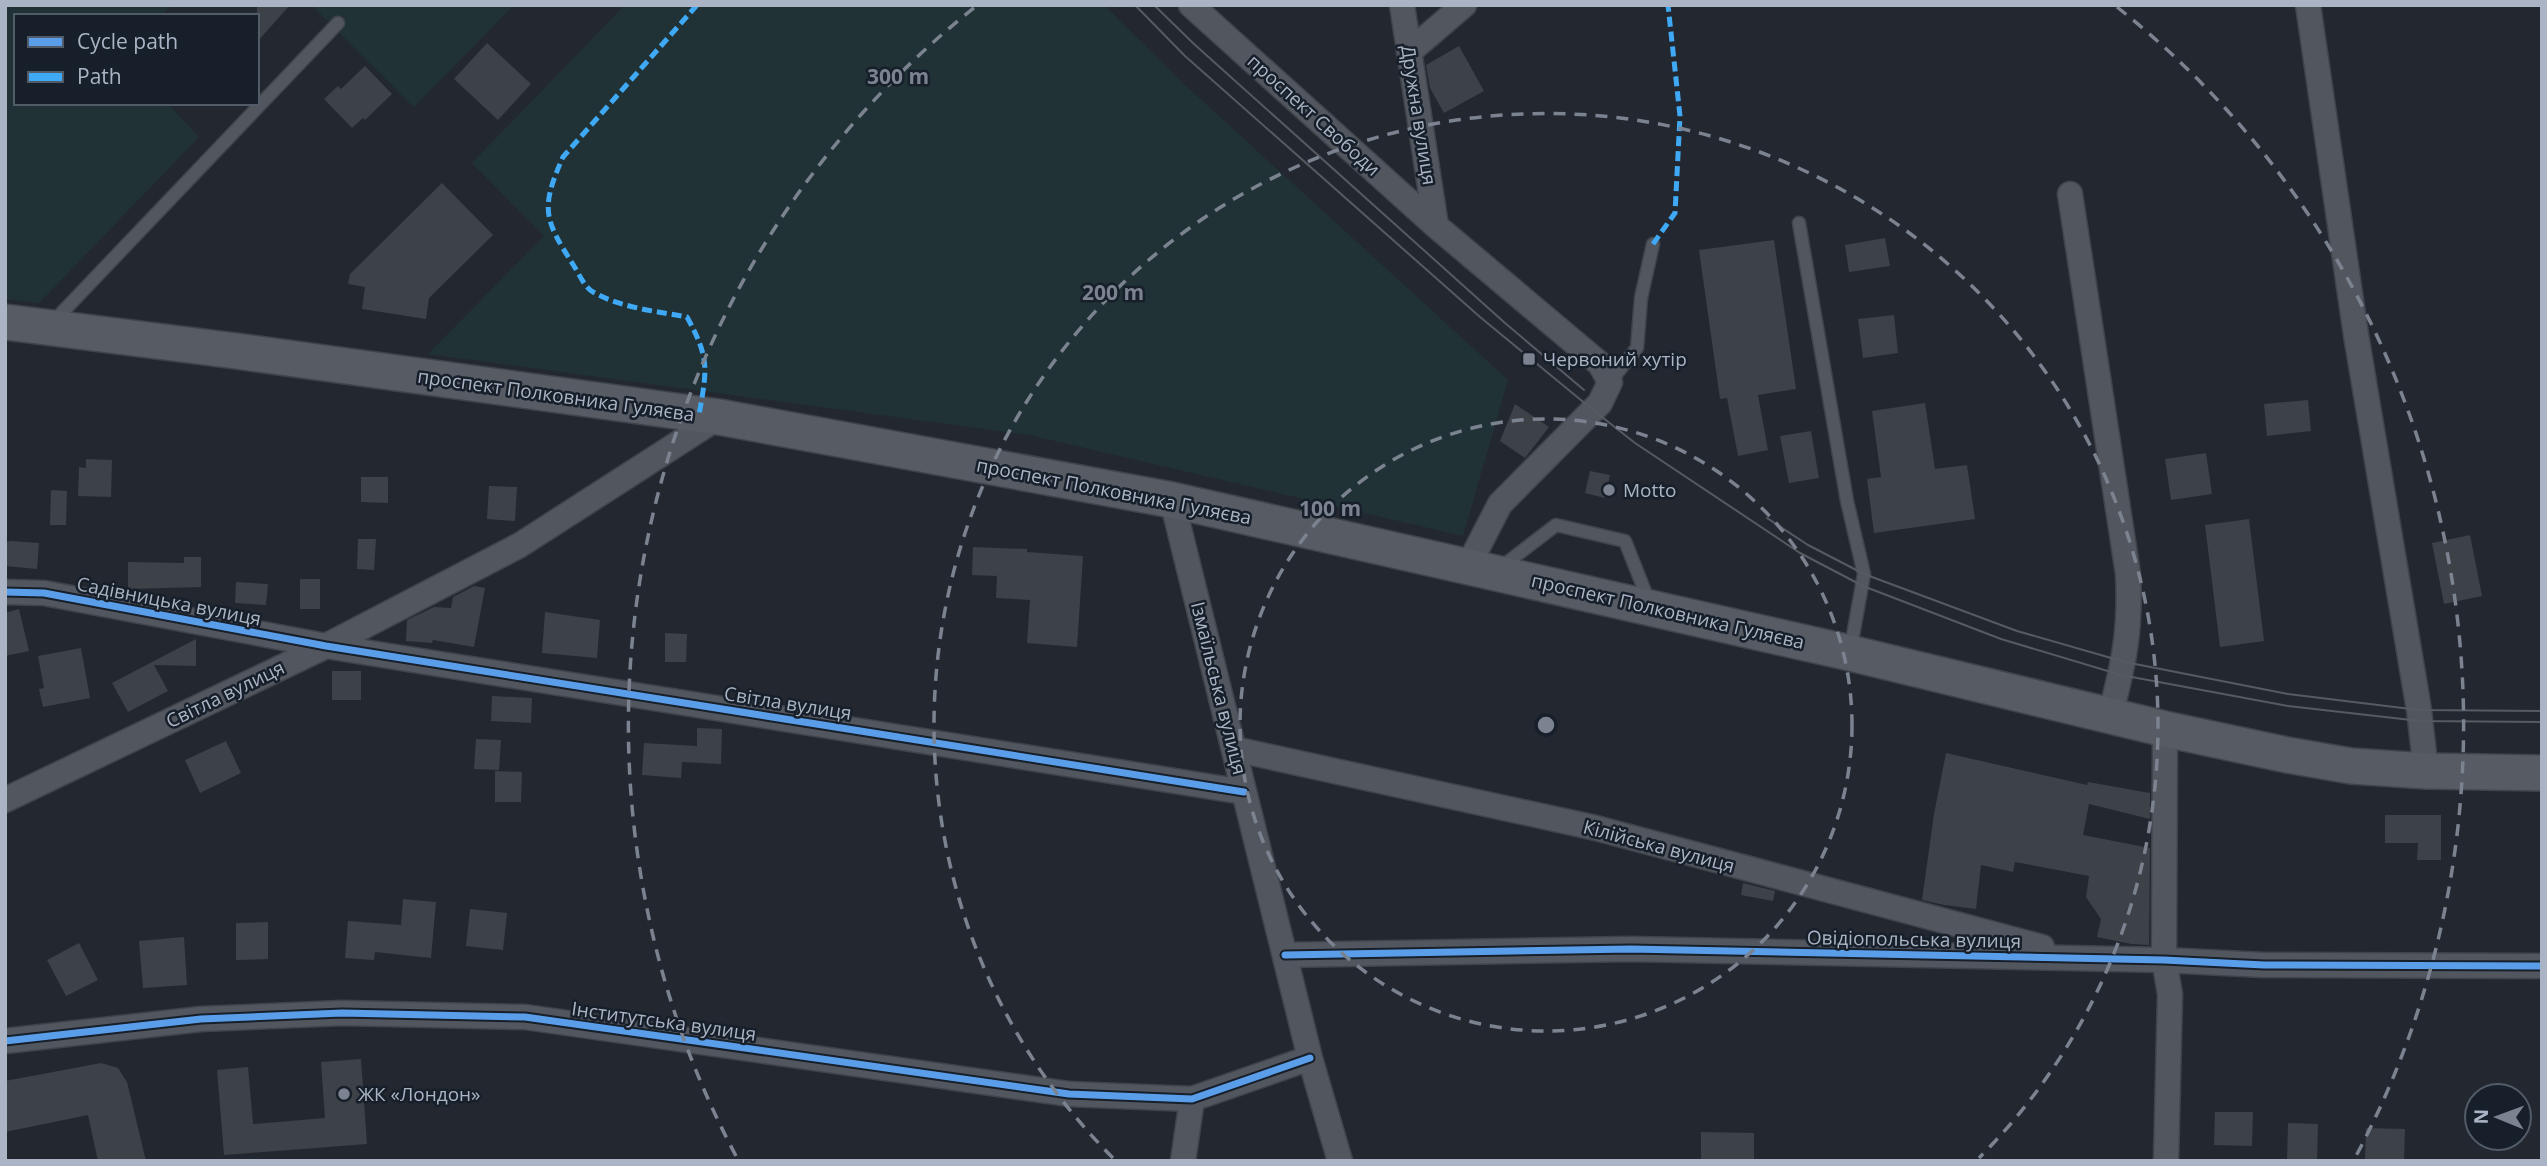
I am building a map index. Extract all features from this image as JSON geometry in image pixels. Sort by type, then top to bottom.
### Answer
[{"type":"main road","name":"проспект Полковника Гуляєва","points":[[5,322],[719,417],[1172,500],[1651,607],[2165,729],[2287,755],[2351,766],[2426,771],[2542,773]]},
{"type":"street","name":"проспект Свободи","points":[[1191,5],[1436,226],[1600,364],[1609,382]]},
{"type":"street","name":"Дружна вулиця","points":[[1402,5],[1436,226]]},
{"type":"street","points":[[1409,52],[1464,5]]},
{"type":"street","points":[[2308,5],[2356,335],[2417,699],[2426,771]]},
{"type":"street","points":[[2070,194],[2128,575],[2130,611],[2125,662],[2110,716]]},
{"type":"street","points":[[1481,569],[1500,504],[1600,403],[1609,382]]},
{"type":"street","points":[[326,646],[520,544],[719,417]]},
{"type":"street","name":"Ізмаїльська вулиця","points":[[1172,500],[1310,1058],[1340,1161]]},
{"type":"street","name":"Садівницька вулиця","points":[[5,592],[44,593],[326,646]]},
{"type":"street","name":"Світла вулиця","points":[[5,800],[326,646],[1244,792]]},
{"type":"street","points":[[2165,729],[2165,960],[2170,994],[2166,1161]]},
{"type":"street","name":"Кілійська вулиця","points":[[1234,748],[1596,828],[2082,958]]},
{"type":"street","name":"Овідіопольська вулиця","points":[[1285,955],[1630,949],[2165,960],[2264,965],[2542,966]]},
{"type":"street","name":"Інститутська вулиця","points":[[5,1041],[201,1019],[342,1013],[525,1017],[1069,1094],[1192,1099],[1310,1058]]},
{"type":"street","points":[[1183,1161],[1192,1099]]},
{"type":"lane","points":[[48,327],[338,23]]},
{"type":"lane","points":[[1799,223],[1847,501],[1864,574],[1850,653]]},
{"type":"lane","points":[[1609,382],[1637,348],[1641,298],[1653,244]]},
{"type":"lane","points":[[1481,569],[1556,525],[1625,541],[1651,607]]},
{"type":"shaded area","points":[[5,5],[171,5],[163,14],[14,14],[14,105],[169,105],[199,137],[39,303],[5,299]]},
{"type":"shaded area","points":[[312,5],[514,5],[414,107]]},
{"type":"shaded area","points":[[625,5],[1104,5],[1185,85],[1508,380],[1463,536],[1029,435],[428,354],[544,236],[472,163]]},
{"type":"building","points":[[257,5],[290,5],[259,40]]},
{"type":"building","points":[[487,43],[531,84],[498,120],[454,79]]},
{"type":"building","points":[[1459,46],[1484,91],[1444,113],[1430,88],[1426,65]]},
{"type":"building","points":[[365,66],[392,94],[365,120],[363,118],[352,128],[324,99],[338,86],[341,89]]},
{"type":"building","points":[[442,183],[493,235],[429,298],[426,319],[362,309],[365,287],[348,284],[350,274]]},
{"type":"building","points":[[1885,238],[1890,266],[1849,272],[1845,245]]},
{"type":"building","points":[[1774,240],[1796,389],[1758,395],[1768,450],[1738,456],[1727,398],[1720,399],[1699,250]]},
{"type":"building","points":[[1894,315],[1898,353],[1863,358],[1858,319]]},
{"type":"building","points":[[2308,400],[2311,431],[2267,436],[2264,404]]},
{"type":"building","points":[[1925,403],[1935,469],[1967,465],[1975,519],[1874,533],[1867,479],[1881,477],[1872,411]]},
{"type":"building","points":[[1515,404],[1549,427],[1525,458],[1500,441]]},
{"type":"building","points":[[1811,431],[1819,478],[1789,483],[1780,436]]},
{"type":"building","points":[[2206,453],[2212,494],[2171,500],[2165,459]]},
{"type":"building","points":[[86,459],[112,460],[111,497],[78,496],[79,467],[86,468]]},
{"type":"building","points":[[1590,471],[1610,475],[1605,498],[1585,493]]},
{"type":"building","points":[[361,477],[388,477],[388,503],[361,502]]},
{"type":"building","points":[[489,486],[517,487],[515,521],[487,519]]},
{"type":"building","points":[[51,490],[67,491],[66,525],[50,525]]},
{"type":"building","points":[[2249,519],[2264,641],[2220,647],[2205,525]]},
{"type":"building","points":[[2470,535],[2482,596],[2444,604],[2432,543]]},
{"type":"building","points":[[358,539],[376,539],[374,570],[357,569]]},
{"type":"building","points":[[5,542],[39,543],[37,569],[5,566]]},
{"type":"building","points":[[973,547],[1027,549],[1027,552],[1083,556],[1077,647],[1027,643],[1030,600],[996,598],[997,576],[972,575]]},
{"type":"building","points":[[184,557],[201,557],[201,587],[128,589],[128,562],[184,563]]},
{"type":"building","points":[[300,579],[320,579],[320,609],[300,609]]},
{"type":"building","points":[[236,582],[268,584],[266,605],[235,603]]},
{"type":"building","points":[[474,586],[485,588],[474,647],[433,640],[432,643],[406,641],[407,620],[434,607],[451,608],[453,597]]},
{"type":"building","points":[[19,609],[29,651],[5,656],[5,613]]},
{"type":"building","points":[[545,612],[600,620],[597,658],[542,653]]},
{"type":"building","points":[[665,633],[687,634],[686,662],[665,662]]},
{"type":"building","points":[[196,639],[196,666],[154,665],[168,691],[128,712],[112,683]]},
{"type":"building","points":[[81,648],[90,698],[43,707],[39,689],[44,688],[38,656]]},
{"type":"building","points":[[332,671],[361,671],[361,700],[332,700]]},
{"type":"building","points":[[492,696],[532,698],[531,723],[491,721]]},
{"type":"building","points":[[697,728],[722,729],[721,764],[682,762],[681,778],[642,775],[644,743],[697,746]]},
{"type":"building","points":[[476,739],[501,740],[499,770],[474,769]]},
{"type":"building","points":[[226,741],[241,773],[200,793],[185,760]]},
{"type":"building","points":[[1946,753],[2087,785],[2088,782],[2150,793],[2150,819],[2089,804],[2083,835],[2150,848],[2149,945],[2097,937],[2101,919],[2086,897],[2089,876],[2015,862],[2013,872],[1981,865],[1976,909],[1922,900]]},
{"type":"building","points":[[495,771],[522,772],[521,802],[495,802]]},
{"type":"building","points":[[2385,815],[2441,815],[2441,860],[2417,860],[2418,843],[2385,843]]},
{"type":"building","points":[[1743,883],[1775,891],[1773,901],[1741,895]]},
{"type":"building","points":[[403,899],[436,902],[431,958],[375,952],[374,960],[345,958],[348,921],[401,925]]},
{"type":"building","points":[[470,909],[507,913],[503,950],[466,946]]},
{"type":"building","points":[[268,922],[268,959],[236,960],[236,923]]},
{"type":"building","points":[[184,937],[187,985],[143,988],[139,941]]},
{"type":"building","points":[[79,943],[98,980],[66,996],[47,960]]},
{"type":"building","name":"ЖК «Лондон»","points":[[361,1059],[367,1144],[224,1155],[217,1070],[248,1067],[253,1124],[325,1118],[321,1062]]},
{"type":"building","points":[[101,1063],[118,1068],[127,1082],[146,1161],[98,1161],[88,1115],[5,1132],[5,1081]]},
{"type":"building","points":[[2215,1112],[2253,1112],[2252,1146],[2214,1145]]},
{"type":"building","points":[[2288,1123],[2318,1124],[2317,1161],[2287,1161]]},
{"type":"building","points":[[2366,1128],[2405,1129],[2404,1161],[2365,1161]]},
{"type":"building","points":[[1701,1132],[1754,1133],[1754,1161],[1701,1161]]},
{"type":"tram line","points":[[1135,5],[1185,56],[1480,317],[1593,410],[1635,443],[1800,553],[1863,586],[2001,639],[2121,675],[2288,706],[2420,721],[2542,722]]},
{"type":"tram line","points":[[1154,5],[1505,323],[1584,390]]},
{"type":"tram line","points":[[1767,518],[1808,545],[1864,574],[2017,631],[2125,662],[2288,694],[2419,710],[2542,711]]},
{"type":"marked path","points":[[697,5],[563,157],[548,202],[551,225],[556,236],[590,290],[627,305],[687,317],[700,344],[705,364],[699,415]]},
{"type":"marked path","points":[[1653,244],[1675,213],[1680,116],[1668,5]]},
{"type":"cycle path","points":[[5,592],[44,593],[326,646],[1244,792]]},
{"type":"cycle path","points":[[1285,955],[1631,949],[2164,960],[2264,965],[2542,966]]},
{"type":"cycle path","points":[[5,1041],[201,1019],[342,1013],[525,1017],[1069,1094],[1192,1099],[1310,1058]]},
{"type":"place","name":"Червоний хутір","points":[[1529,359]]},
{"type":"place","name":"Motto","points":[[1609,490]]},
{"type":"place","name":"ЖК «Лондон»","points":[[344,1094]]}]
